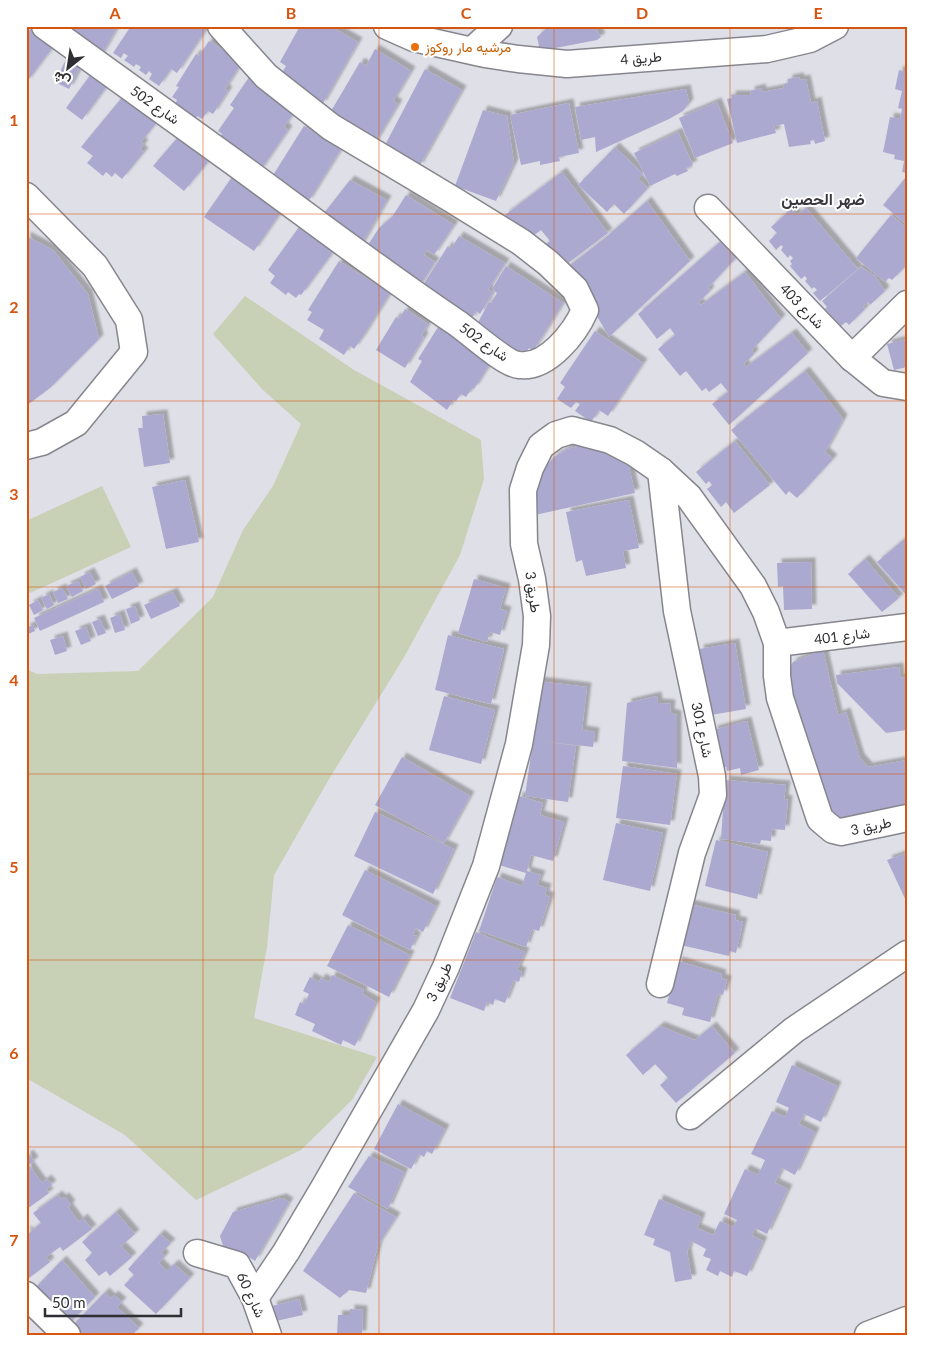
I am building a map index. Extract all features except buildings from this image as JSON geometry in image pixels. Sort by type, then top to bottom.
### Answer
[{"type":"street","name":"شارع 502","points":[[45,26],[177,120],[335,238],[490,348],[518,365],[531,364],[544,358],[559,348],[574,333],[585,310],[575,289],[548,263],[521,242],[331,127],[266,76],[221,26]]},
{"type":"street","name":"طريق 4","points":[[388,26],[414,38],[481,53],[518,60],[567,64],[767,49],[810,39],[835,26]]},
{"type":"street","points":[[481,53],[476,46],[499,26]]},
{"type":"street","points":[[26,196],[96,266],[129,320],[134,352],[76,423],[42,442],[26,446]]},
{"type":"street","name":"شارع 403","points":[[708,208],[852,358],[883,382],[897,387],[907,387]]},
{"type":"street","points":[[852,358],[907,304]]},
{"type":"street","name":"طريق 3","points":[[254,1298],[315,1204],[426,1010],[446,967],[486,866],[519,744],[536,645],[537,616],[532,579],[524,544],[522,515],[523,490],[530,468],[541,446],[556,435],[572,430],[610,440],[635,453],[661,471],[689,498],[753,586],[766,612],[777,643],[777,676],[780,698],[820,819],[833,830],[841,832],[907,818]]},
{"type":"street","name":"شارع 301","points":[[660,984],[692,853],[713,795],[712,776],[677,610],[661,471]]},
{"type":"street","name":"شارع 401","points":[[777,643],[907,627]]},
{"type":"street","points":[[690,1116],[794,1030],[907,954]]},
{"type":"street","name":"شارع 60","points":[[197,1253],[237,1265],[254,1298],[268,1335]]},
{"type":"street","points":[[28,1299],[67,1335]]},
{"type":"street","points":[[868,1335],[907,1320]]},
{"type":"green space","points":[[245,296],[354,370],[481,440],[484,479],[460,555],[403,659],[329,779],[274,875],[267,947],[254,1018],[377,1057],[352,1100],[301,1150],[196,1200],[125,1135],[26,1078],[26,669],[37,674],[138,671],[213,597],[243,530],[273,486],[301,424],[263,390],[213,334]]},
{"type":"green space","points":[[102,486],[131,547],[30,593],[26,585],[26,521]]},
{"type":"place","name":"مرشيه مار روكوز","points":[[415,47]]},
{"type":"district","name":"ضهر الحصين","points":[[823,199]]}]
